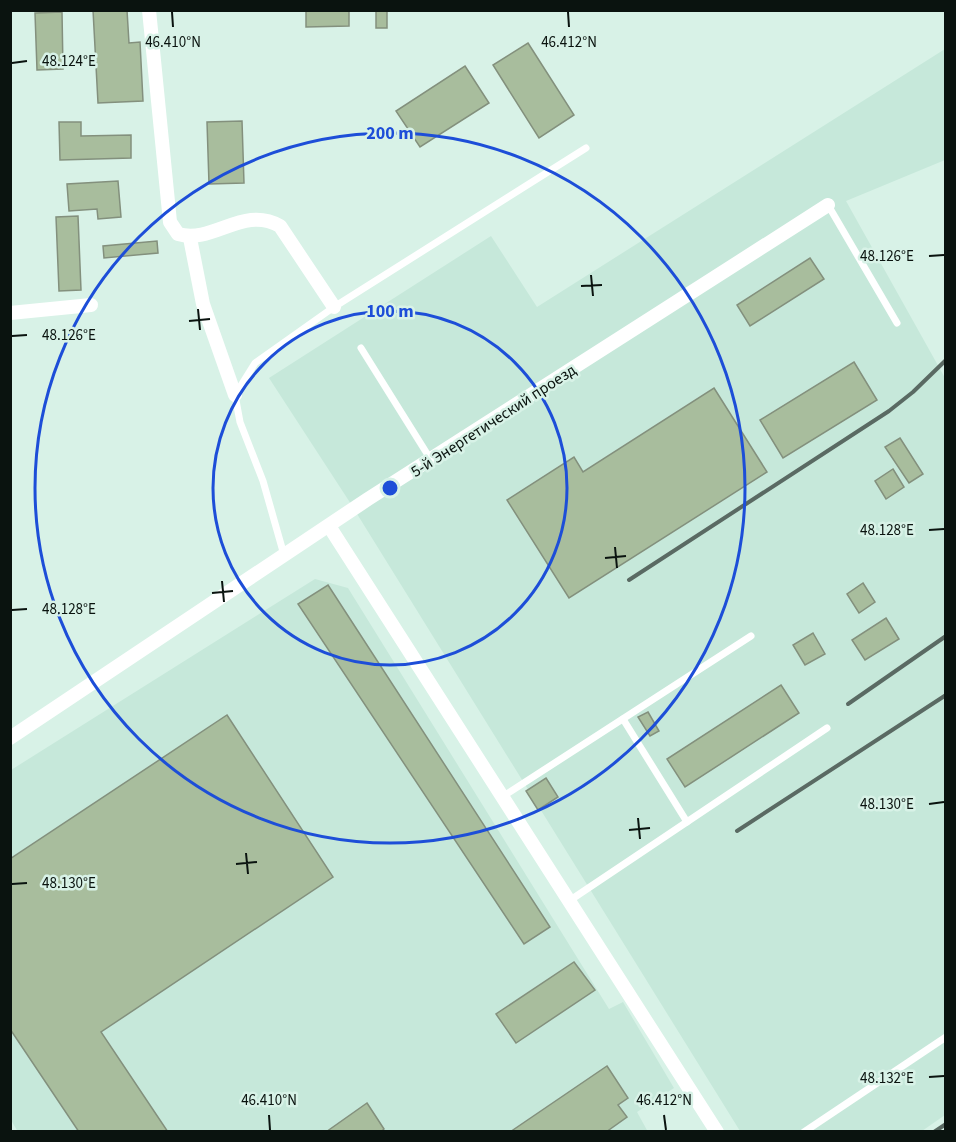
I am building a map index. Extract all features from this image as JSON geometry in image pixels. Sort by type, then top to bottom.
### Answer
[{"type":"street","points":[[149,10],[170,222],[177,234],[190,238],[250,219],[267,219],[280,226],[334,307]]},
{"type":"street","name":"5-й Энергетический проезд","points":[[10,738],[329,526],[828,205]]},
{"type":"street","points":[[190,238],[203,304],[235,395]]},
{"type":"street","points":[[10,313],[92,305]]},
{"type":"street","points":[[329,526],[717,1131]]},
{"type":"lane","points":[[285,556],[263,481],[240,422],[235,395],[255,363],[334,307],[586,148]]},
{"type":"lane","points":[[828,205],[897,323]]},
{"type":"lane","points":[[362,348],[431,460]]},
{"type":"lane","points":[[502,797],[751,636]]},
{"type":"lane","points":[[623,719],[687,822]]},
{"type":"lane","points":[[569,901],[827,728]]},
{"type":"lane","points":[[804,1131],[945,1037]]},
{"type":"shaded area","points":[[945,49],[945,160],[846,201],[945,378],[945,1115],[922,1131],[740,1131],[349,501],[269,378],[491,236],[537,307]]},
{"type":"shaded area","points":[[315,579],[348,588],[609,1009],[623,1002],[674,1088],[637,1112],[648,1132],[18,1132],[11,1120],[11,770]]},
{"type":"building","points":[[93,10],[127,10],[129,43],[140,42],[143,101],[98,103]]},
{"type":"building","points":[[306,10],[349,10],[349,26],[306,27]]},
{"type":"building","points":[[376,10],[387,10],[387,28],[376,28]]},
{"type":"building","points":[[62,12],[63,69],[37,70],[35,13]]},
{"type":"building","points":[[528,43],[574,115],[539,138],[493,65]]},
{"type":"building","points":[[465,66],[489,103],[420,147],[396,111]]},
{"type":"building","points":[[242,121],[244,183],[209,184],[207,122]]},
{"type":"building","points":[[59,122],[81,122],[81,136],[131,135],[131,158],[60,160]]},
{"type":"building","points":[[118,181],[121,217],[98,219],[97,209],[69,211],[67,184]]},
{"type":"building","points":[[78,216],[81,290],[59,291],[56,217]]},
{"type":"building","points":[[157,241],[158,253],[104,258],[103,246]]},
{"type":"building","points":[[810,258],[824,279],[750,326],[737,305]]},
{"type":"building","points":[[854,362],[877,400],[783,458],[760,420]]},
{"type":"building","points":[[714,388],[767,472],[569,598],[507,500],[574,457],[583,472]]},
{"type":"building","points":[[900,438],[923,474],[909,483],[885,447]]},
{"type":"building","points":[[893,469],[904,487],[886,499],[875,481]]},
{"type":"building","points":[[863,583],[875,602],[859,613],[847,594]]},
{"type":"building","points":[[328,585],[550,927],[524,944],[298,604]]},
{"type":"building","points":[[886,618],[899,639],[865,660],[852,640]]},
{"type":"building","points":[[813,633],[825,654],[805,665],[793,645]]},
{"type":"building","points":[[781,685],[799,713],[685,787],[667,759]]},
{"type":"building","points":[[648,712],[659,731],[650,736],[638,717]]},
{"type":"building","points":[[227,715],[333,877],[101,1032],[168,1132],[79,1132],[10,1029],[10,859]]},
{"type":"building","points":[[546,778],[558,797],[538,810],[526,791]]},
{"type":"building","points":[[574,962],[595,990],[516,1043],[496,1014]]},
{"type":"building","points":[[607,1066],[628,1098],[618,1105],[627,1117],[606,1132],[510,1132]]},
{"type":"building","points":[[367,1103],[384,1129],[381,1132],[326,1132]]},
{"type":"railway","points":[[629,580],[889,411],[913,392],[946,360]]},
{"type":"railway","points":[[848,704],[946,636]]},
{"type":"railway","points":[[737,831],[946,695]]},
{"type":"railway","points":[[934,1132],[946,1124]]}]
